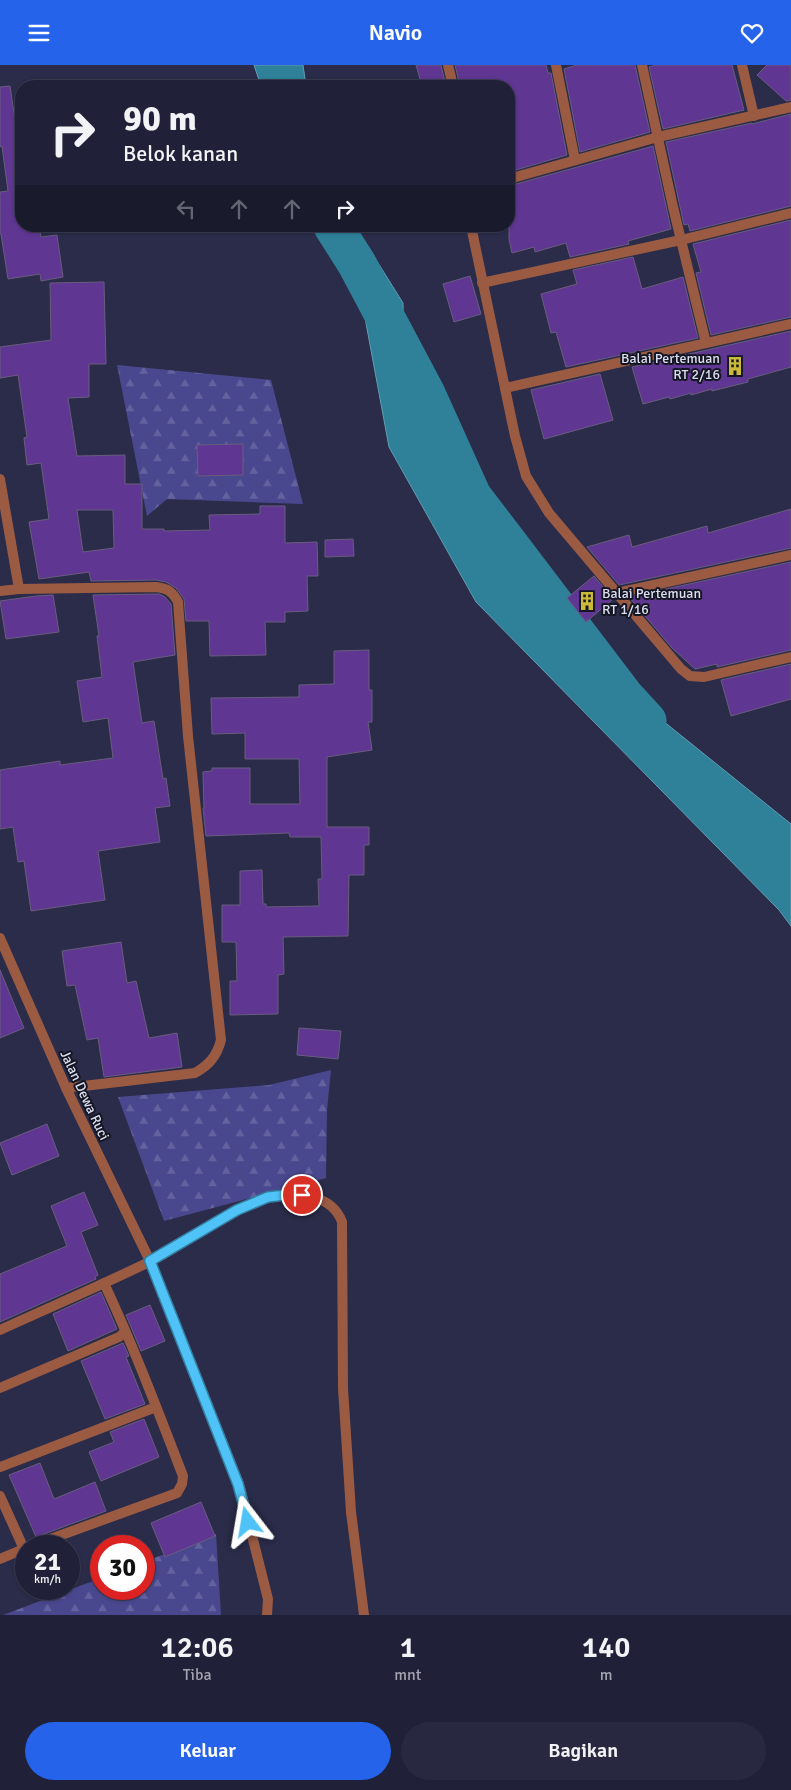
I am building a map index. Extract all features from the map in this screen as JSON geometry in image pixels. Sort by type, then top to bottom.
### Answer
[{"type":"street","points":[[448,65],[452,80]]},
{"type":"street","points":[[556,65],[576,160]]},
{"type":"street","points":[[642,65],[706,343]]},
{"type":"street","points":[[742,65],[754,116]]},
{"type":"street","points":[[515,177],[658,137],[791,107]]},
{"type":"street","points":[[482,283],[681,240],[791,213]]},
{"type":"street","points":[[472,232],[515,436],[526,476],[549,513],[681,669],[690,675],[704,677],[791,657]]},
{"type":"street","points":[[506,388],[791,324]]},
{"type":"street","points":[[0,479],[19,589]]},
{"type":"street","points":[[617,593],[791,555]]},
{"type":"street","points":[[0,591],[19,589],[156,587],[168,590],[174,594],[178,602],[188,736],[221,1040],[211,1062],[194,1073],[66,1088]]},
{"type":"street","name":"Jalan Dewa Ruci","points":[[0,939],[66,1088],[150,1261],[238,1484],[268,1599],[267,1615]]},
{"type":"street","points":[[0,1330],[150,1261],[237,1210],[268,1197],[286,1195],[316,1198],[327,1202],[339,1213],[342,1222],[343,1388],[351,1512],[364,1615]]},
{"type":"street","points":[[62,1535],[177,1493],[182,1484],[183,1476],[123,1323],[104,1283]]},
{"type":"street","points":[[0,1388],[119,1337],[125,1332]]},
{"type":"street","points":[[0,1467],[156,1407]]},
{"type":"street","points":[[0,1496],[20,1535]]},
{"type":"street","points":[[0,1559],[15,1553]]},
{"type":"green space","points":[[117,365],[271,380],[303,504],[167,499],[147,516]]},
{"type":"green space","points":[[331,1070],[327,1110],[326,1178],[164,1221],[118,1097],[269,1085]]},
{"type":"green space","points":[[216,1534],[221,1615],[3,1615],[43,1600],[80,1600],[80,1586],[90,1582],[90,1600],[155,1600],[155,1558]]},
{"type":"water","points":[[254,65],[303,65],[305,80],[259,80]]},
{"type":"water","points":[[325,232],[359,232],[403,303],[405,384],[501,553],[601,671],[791,824],[791,926],[779,910],[476,602],[389,447],[363,307]]},
{"type":"building","points":[[416,65],[441,65],[445,80],[420,80]]},
{"type":"building","points":[[455,65],[546,65],[548,73],[551,73],[567,155],[515,170],[515,80],[459,80]]},
{"type":"building","points":[[577,65],[635,65],[650,132],[580,152],[564,69]]},
{"type":"building","points":[[656,65],[732,65],[744,110],[663,129],[649,67]]},
{"type":"building","points":[[767,65],[791,65],[791,100],[786,101],[757,75]]},
{"type":"building","points":[[10,86],[15,120],[15,232],[40,232],[41,237],[57,235],[63,277],[41,281],[40,274],[8,279],[0,234],[0,192],[8,191],[2,146],[0,147],[0,87]]},
{"type":"building","points":[[791,114],[791,206],[690,231],[688,224],[684,225],[666,142]]},
{"type":"building","points":[[653,146],[671,229],[628,241],[629,244],[570,257],[566,243],[535,252],[534,247],[512,253],[509,232],[515,232],[515,184]]},
{"type":"building","points":[[791,220],[791,317],[711,335],[696,273],[701,272],[693,244]]},
{"type":"building","points":[[633,257],[642,289],[683,277],[698,338],[566,367],[556,332],[551,333],[541,294],[577,284],[573,270]]},
{"type":"building","points":[[470,276],[481,314],[454,322],[443,284]]},
{"type":"building","points":[[104,282],[106,364],[89,364],[89,397],[68,398],[77,456],[125,455],[125,484],[142,484],[142,529],[164,529],[164,531],[210,530],[209,515],[260,514],[260,506],[285,506],[285,543],[317,542],[318,576],[307,576],[308,611],[285,612],[285,622],[265,622],[266,655],[210,656],[209,621],[186,621],[184,599],[176,588],[166,582],[156,580],[91,581],[89,572],[39,579],[29,522],[49,519],[41,463],[27,465],[24,438],[27,437],[18,375],[0,378],[0,347],[51,340],[50,283]],"holes":[[[77,510],[113,510],[114,548],[83,552]]]},
{"type":"building","points":[[791,331],[791,367],[748,379],[748,382],[712,391],[712,389],[670,399],[669,397],[643,404],[632,367]]},
{"type":"building","points":[[600,374],[613,420],[544,439],[531,390]]},
{"type":"building","points":[[243,444],[243,475],[198,476],[197,445]]},
{"type":"building","points":[[791,509],[791,548],[619,585],[587,547],[629,535],[632,547],[707,526],[708,533]]},
{"type":"building","points":[[353,539],[354,556],[325,557],[325,540]]},
{"type":"building","points":[[791,562],[791,650],[717,667],[717,664],[695,669],[672,648],[629,597]]},
{"type":"building","name":"Balai Pertemuan RT 1/16","points":[[594,576],[613,599],[586,622],[567,598]]},
{"type":"building","points":[[159,594],[165,597],[171,604],[175,655],[133,662],[142,723],[154,721],[163,779],[166,778],[170,806],[155,808],[160,842],[98,851],[105,900],[31,911],[24,861],[18,862],[13,827],[0,829],[0,770],[60,761],[60,765],[113,758],[108,718],[83,722],[77,681],[102,677],[93,595]]},
{"type":"building","points":[[53,595],[59,632],[6,639],[0,601]]},
{"type":"building","points":[[369,650],[369,690],[372,690],[372,722],[368,722],[372,750],[327,757],[327,827],[369,827],[369,845],[364,845],[364,875],[349,875],[348,936],[283,937],[284,974],[278,975],[278,1014],[230,1015],[230,981],[237,981],[236,942],[222,942],[222,905],[240,905],[240,871],[262,870],[263,904],[266,904],[266,907],[319,906],[318,879],[322,879],[321,837],[290,837],[289,833],[206,836],[203,808],[203,772],[212,771],[212,768],[250,768],[250,804],[300,804],[299,759],[245,759],[245,733],[212,734],[211,698],[299,697],[299,685],[334,684],[334,651]]},
{"type":"building","points":[[791,664],[791,699],[731,716],[721,680]]},
{"type":"building","points":[[121,942],[127,983],[136,981],[149,1038],[177,1033],[182,1067],[104,1077],[98,1038],[87,1040],[75,985],[67,986],[62,951]]},
{"type":"building","points":[[0,970],[24,1028],[0,1038]]},
{"type":"building","points":[[299,1028],[341,1031],[338,1059],[297,1055]]},
{"type":"building","points":[[47,1124],[59,1156],[12,1175],[0,1143]]},
{"type":"building","points":[[84,1192],[98,1225],[81,1232],[98,1275],[95,1277],[96,1279],[0,1322],[0,1274],[67,1246],[51,1206]]},
{"type":"building","points":[[101,1292],[117,1329],[68,1351],[53,1314]]},
{"type":"building","points":[[150,1305],[165,1341],[141,1351],[126,1315]]},
{"type":"building","points":[[123,1343],[129,1356],[126,1357],[145,1404],[105,1419],[81,1361]]},
{"type":"building","points":[[144,1419],[159,1457],[101,1481],[89,1452],[114,1442],[110,1432]]},
{"type":"building","points":[[40,1463],[54,1499],[95,1482],[106,1511],[41,1535],[35,1535],[9,1475]]},
{"type":"building","points":[[201,1502],[215,1536],[165,1557],[151,1523]]},
{"type":"waterway","points":[[337,232],[357,264],[426,394],[472,496],[625,697],[647,721]]},
{"type":"place","name":"Balai Pertemuan RT 2/16","points":[[735,366]]},
{"type":"place","name":"Balai Pertemuan RT 1/16","points":[[587,601]]},
{"type":"route","points":[[248,1522],[238,1484],[150,1261],[237,1210],[268,1197],[302,1195]]}]
